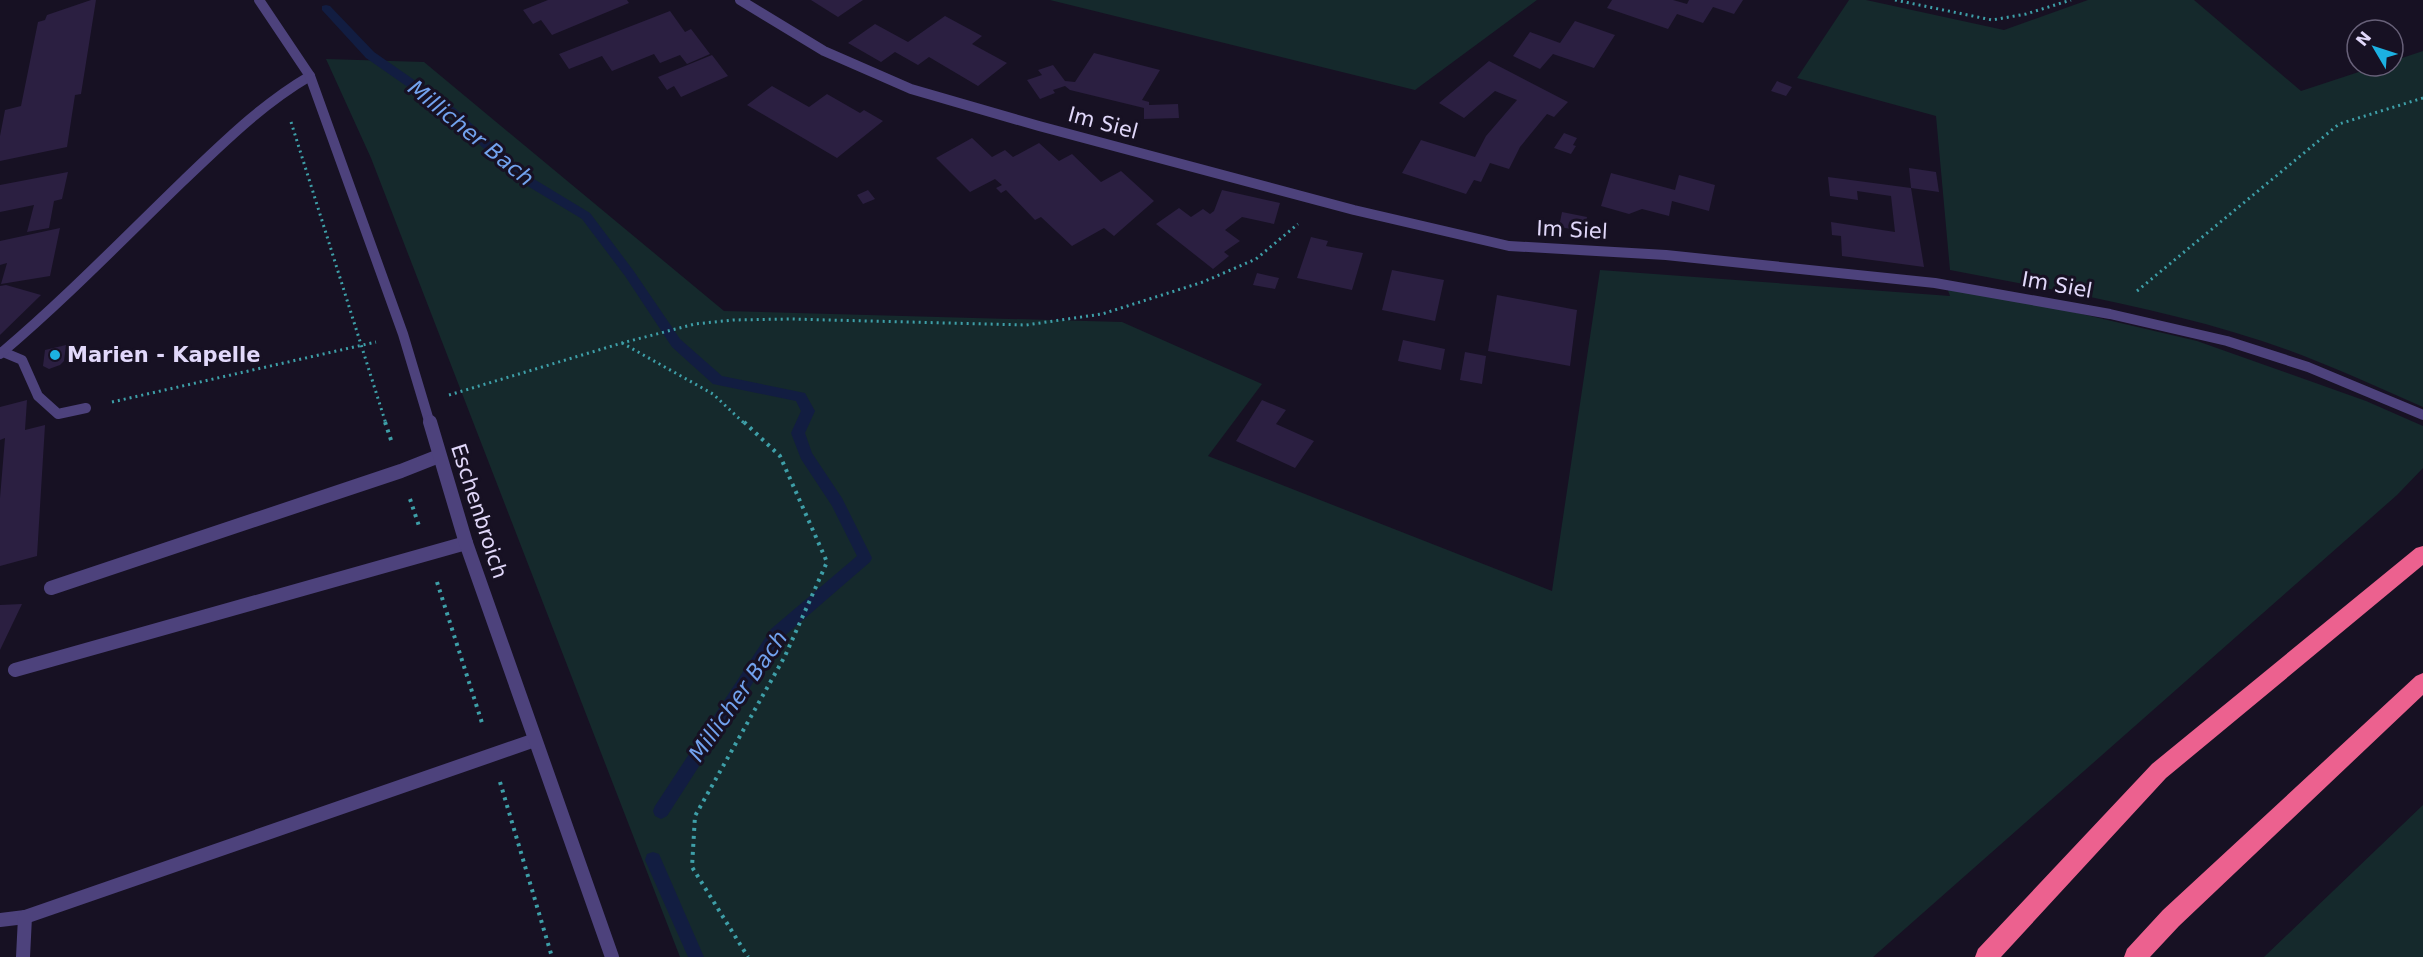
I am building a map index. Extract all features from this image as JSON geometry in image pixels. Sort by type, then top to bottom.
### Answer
[{"type":"highway","points":[[1986,957],[2159,771],[2423,554]]},
{"type":"highway","points":[[2135,957],[2171,918],[2423,682]]},
{"type":"street","name":"Eschenbroich","points":[[259,0],[310,76],[403,334],[466,543],[612,957]]},
{"type":"street","name":"Im Siel","points":[[740,0],[824,51],[911,88],[1039,126],[1354,210],[1509,246],[1665,255],[1935,283],[2110,314],[2247,348],[2308,367],[2423,415]]},
{"type":"street","points":[[1,353],[54,308],[242,126],[283,90],[310,76]]},
{"type":"street","points":[[1,353],[22,360],[38,396],[58,414],[86,408]]},
{"type":"street","points":[[51,588],[401,471],[439,456]]},
{"type":"street","points":[[15,670],[466,543]]},
{"type":"street","points":[[0,920],[25,916],[535,740]]},
{"type":"street","points":[[23,957],[25,916]]},
{"type":"path","points":[[1895,0],[1992,20],[2026,14],[2071,0]]},
{"type":"path","points":[[2110,314],[2339,124],[2423,98]]},
{"type":"path","points":[[424,403],[622,343],[695,324],[733,320],[790,319],[1026,325],[1102,314],[1203,282],[1256,259],[1295,227],[1322,200]]},
{"type":"path","points":[[86,408],[403,334]]},
{"type":"path","points":[[622,343],[713,394],[780,456],[827,562],[785,656],[695,816],[692,867],[748,957]]},
{"type":"green space","points":[[1050,0],[1537,0],[1415,90]]},
{"type":"green space","points":[[1849,0],[1866,0],[2004,30],[2088,0],[2194,0],[2301,91],[2345,77],[2405,78],[2405,57],[2423,51],[2423,407],[2303,356],[2224,329],[2108,301],[1950,270],[1936,116],[1797,78]]},
{"type":"green space","points":[[326,59],[424,62],[724,311],[1122,322],[1262,384],[1208,456],[1552,591],[1600,270],[1950,296],[1945,282],[2197,341],[2366,401],[2423,426],[2423,468],[2397,495],[1873,957],[680,957],[371,158]]},
{"type":"green space","points":[[2423,805],[2423,957],[2264,957]]},
{"type":"building","points":[[96,0],[81,94],[75,95],[67,147],[0,161],[0,136],[5,110],[21,106],[38,22],[45,20],[47,15]]},
{"type":"building","points":[[548,0],[627,0],[629,3],[552,35],[541,20],[533,24],[523,10]]},
{"type":"building","points":[[811,0],[863,0],[838,17]]},
{"type":"building","points":[[1612,0],[1673,0],[1687,4],[1689,0],[1743,0],[1734,14],[1713,7],[1703,23],[1677,14],[1668,29],[1607,8]]},
{"type":"building","points":[[670,11],[685,32],[691,29],[710,54],[687,64],[680,55],[660,63],[654,54],[612,71],[602,56],[569,69],[559,54]]},
{"type":"building","points":[[945,16],[982,36],[972,44],[1007,63],[978,86],[929,57],[918,65],[895,52],[881,62],[848,43],[875,24],[908,42]]},
{"type":"building","points":[[1575,21],[1615,35],[1594,68],[1553,54],[1540,69],[1513,56],[1530,32],[1560,43]]},
{"type":"building","points":[[1094,53],[1160,70],[1142,100],[1149,102],[1149,105],[1178,104],[1179,118],[1144,119],[1144,108],[1070,90],[1065,86],[1053,90],[1055,93],[1040,99],[1027,80],[1042,75],[1038,70],[1053,65],[1065,81],[1075,82]]},
{"type":"building","points":[[712,55],[728,76],[681,97],[674,86],[667,90],[658,77]]},
{"type":"building","points":[[1489,61],[1568,102],[1554,117],[1547,114],[1520,147],[1509,169],[1490,163],[1481,182],[1474,180],[1466,194],[1402,173],[1421,140],[1475,157],[1486,136],[1517,100],[1495,91],[1464,118],[1439,103]]},
{"type":"building","points":[[1777,81],[1792,87],[1786,96],[1771,91]]},
{"type":"building","points":[[772,86],[809,107],[827,94],[860,113],[864,110],[883,121],[837,158],[747,105]]},
{"type":"building","points":[[1564,133],[1577,138],[1573,145],[1576,146],[1571,154],[1554,148]]},
{"type":"building","points":[[972,138],[992,157],[1005,150],[1013,157],[1039,143],[1059,161],[1072,154],[1101,182],[1121,171],[1154,201],[1114,236],[1104,228],[1072,246],[1041,217],[1035,220],[1006,190],[1001,193],[996,188],[1002,185],[995,179],[970,192],[936,158]]},
{"type":"building","points":[[1909,168],[1936,172],[1939,192],[1911,188]]},
{"type":"building","points":[[68,172],[62,199],[54,201],[49,228],[27,232],[34,205],[0,212],[0,185]]},
{"type":"building","points":[[1611,173],[1675,190],[1679,175],[1715,185],[1709,211],[1672,201],[1669,216],[1642,209],[1629,214],[1601,206]]},
{"type":"building","points":[[1828,177],[1911,188],[1924,267],[1842,256],[1841,236],[1832,235],[1831,222],[1895,232],[1891,196],[1857,191],[1858,200],[1830,196]]},
{"type":"building","points":[[868,190],[875,199],[863,204],[857,195]]},
{"type":"building","points":[[1222,190],[1280,203],[1274,224],[1242,217],[1225,230],[1240,241],[1224,252],[1229,256],[1213,269],[1156,224],[1179,208],[1191,217],[1203,209],[1210,214],[1214,211]]},
{"type":"building","points":[[1562,212],[1587,217],[1584,231],[1559,227]]},
{"type":"building","points":[[60,228],[50,276],[1,284],[7,263],[0,265],[0,241]]},
{"type":"building","points":[[1311,237],[1328,241],[1326,246],[1363,253],[1352,290],[1297,278]]},
{"type":"building","points":[[1392,270],[1444,280],[1435,321],[1382,310]]},
{"type":"building","points":[[1257,273],[1279,278],[1275,289],[1253,285]]},
{"type":"building","points":[[6,285],[41,295],[0,335],[0,286]]},
{"type":"building","points":[[1497,295],[1577,310],[1570,366],[1488,351]]},
{"type":"building","points":[[1403,340],[1445,349],[1441,370],[1398,361]]},
{"type":"building","name":"Marien - Kapelle","points":[[66,345],[64,361],[60,365],[49,369],[43,366],[45,350]]},
{"type":"building","points":[[1465,352],[1486,356],[1482,384],[1460,380]]},
{"type":"building","points":[[27,400],[25,430],[45,425],[37,556],[0,566],[0,498],[5,438],[0,440],[0,407]]},
{"type":"building","points":[[1262,400],[1286,410],[1276,424],[1314,441],[1295,468],[1236,441]]},
{"type":"building","points":[[22,604],[0,650],[0,605]]},
{"type":"waterway","name":"Millicher Bach","points":[[326,8],[370,55],[452,112],[520,176],[586,216],[629,273],[676,343],[718,380],[800,397],[808,411],[798,433],[806,455],[837,502],[865,558],[776,634],[661,811]]},
{"type":"waterway","name":"Millicher Bach","points":[[653,860],[696,957]]},
{"type":"place","name":"Marien - Kapelle","points":[[55,355]]}]
